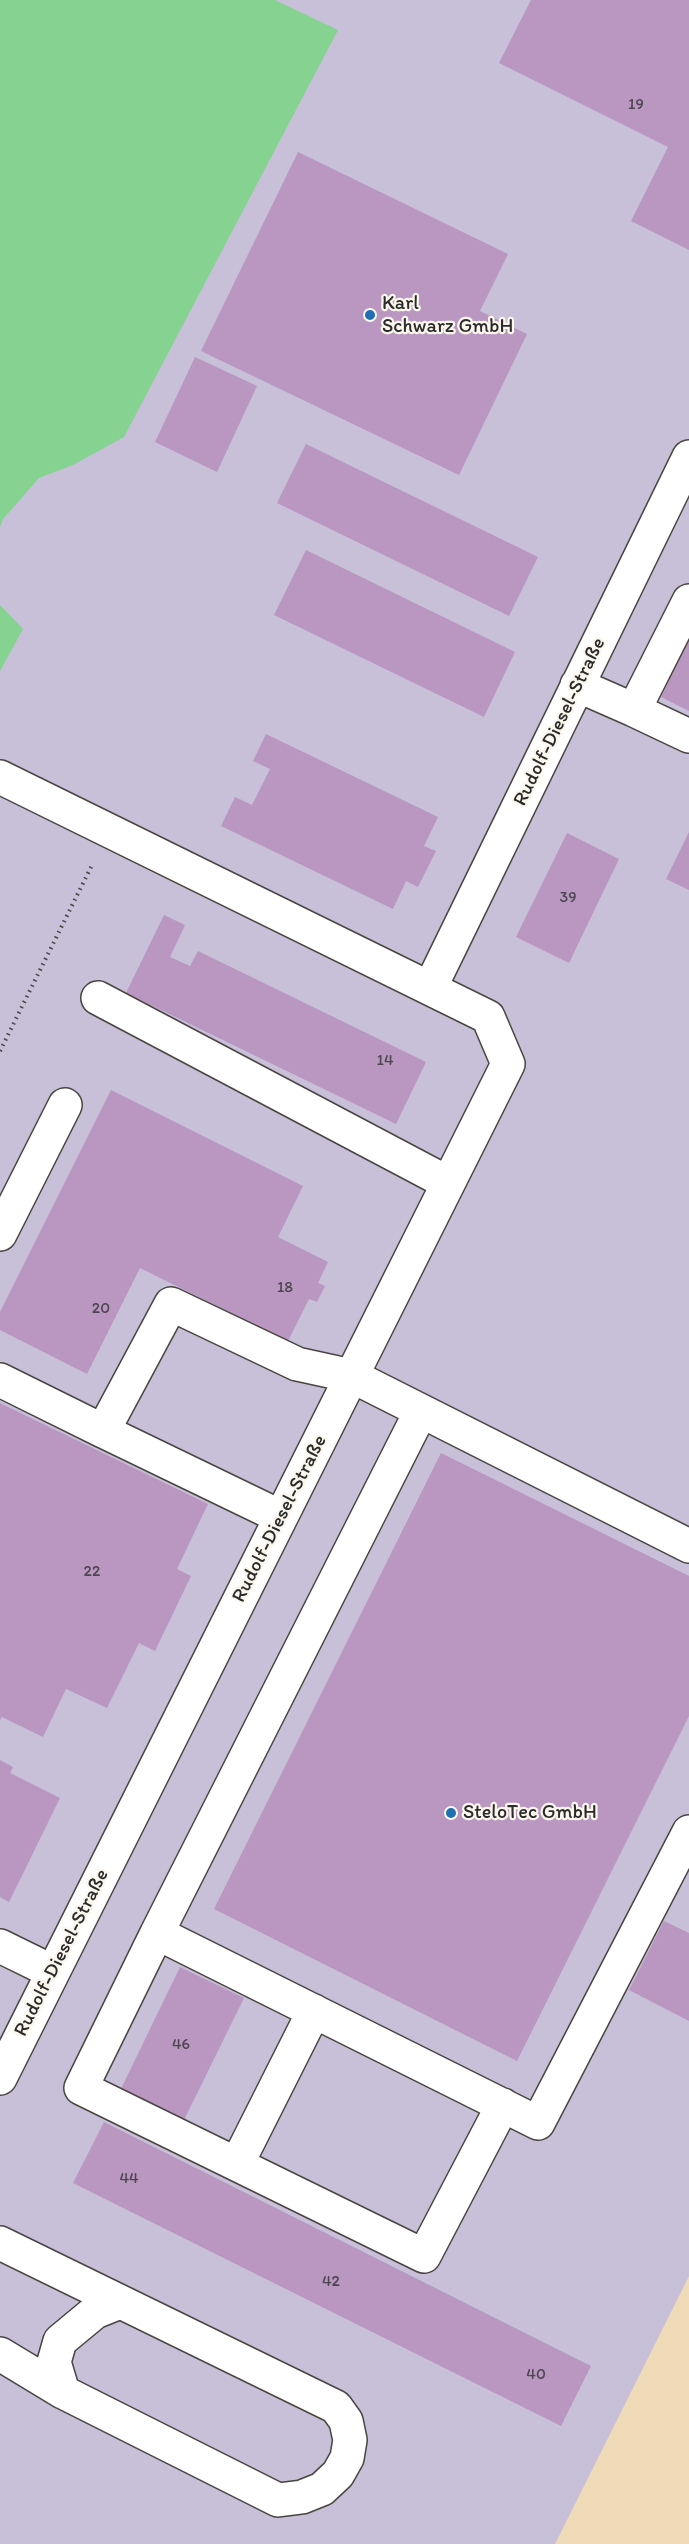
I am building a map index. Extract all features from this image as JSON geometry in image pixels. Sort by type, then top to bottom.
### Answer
[{"type":"street","name":"Rudolf-Diesel-Straße","points":[[430,988],[689,457]]},
{"type":"street","points":[[634,710],[689,601]]},
{"type":"street","points":[[578,686],[689,736]]},
{"type":"street","name":"Rudolf-Diesel-Straße","points":[[0,777],[488,1017],[508,1064],[0,2078]]},
{"type":"street","points":[[98,998],[448,1183]]},
{"type":"street","points":[[0,1234],[65,1105]]},
{"type":"street","points":[[103,1431],[171,1305],[297,1364],[352,1376],[689,1546]]},
{"type":"street","points":[[0,1380],[281,1517]]},
{"type":"street","points":[[421,1411],[81,2088],[424,2256],[503,2105]]},
{"type":"street","points":[[157,1933],[538,2123],[689,1832]]},
{"type":"street","points":[[0,1946],[53,1972]]},
{"type":"street","points":[[237,2164],[314,2011]]},
{"type":"street","points":[[0,2243],[336,2407],[346,2421],[350,2440],[347,2458],[338,2474],[322,2488],[312,2493],[278,2500],[1,2362]]},
{"type":"street","points":[[63,2392],[54,2362],[60,2341],[95,2312],[120,2302]]},
{"type":"path","points":[[0,1051],[109,831]]},
{"type":"shaded area","points":[[0,0],[689,0],[689,2276],[555,2544],[0,2544]]},
{"type":"green space","points":[[0,0],[275,0],[338,30],[124,437],[73,465],[39,478],[3,519],[0,527]]},
{"type":"green space","points":[[0,605],[23,629],[0,671]]},
{"type":"building","points":[[531,0],[689,0],[689,250],[631,221],[668,147],[499,63]]},
{"type":"building","points":[[298,152],[508,254],[480,311],[527,334],[459,475],[201,351]]},
{"type":"building","points":[[195,357],[257,386],[217,472],[155,442]]},
{"type":"building","points":[[306,444],[538,557],[509,616],[277,503]]},
{"type":"building","points":[[306,550],[515,652],[484,717],[274,615]]},
{"type":"building","points":[[689,639],[689,711],[661,697]]},
{"type":"building","points":[[266,734],[438,817],[424,846],[436,851],[418,887],[406,881],[393,909],[221,826],[235,797],[252,805],[270,769],[253,761]]},
{"type":"building","points":[[689,832],[689,890],[666,879]]},
{"type":"building","points":[[567,833],[619,859],[569,963],[516,937]]},
{"type":"building","points":[[164,915],[185,925],[170,957],[190,966],[198,951],[426,1062],[396,1124],[126,993]]},
{"type":"building","points":[[111,1090],[303,1186],[278,1237],[328,1262],[318,1283],[325,1286],[317,1302],[309,1299],[288,1341],[140,1268],[87,1374],[0,1330],[0,1312]]},
{"type":"building","points":[[0,1403],[208,1504],[177,1569],[191,1576],[155,1651],[139,1643],[107,1708],[66,1689],[43,1737],[2,1717],[0,1720]]},
{"type":"building","name":"SteloTec GmbH","points":[[441,1453],[689,1576],[689,1716],[517,2061],[214,1909]]},
{"type":"building","points":[[0,1760],[13,1767],[10,1773],[60,1798],[9,1902],[0,1897]]},
{"type":"building","points":[[664,1921],[689,1933],[689,2021],[629,1990]]},
{"type":"building","points":[[180,1967],[244,1998],[182,2124],[119,2093]]},
{"type":"building","points":[[104,2122],[591,2366],[561,2426],[73,2183]]},
{"type":"place","name":"Karl Schwarz GmbH","points":[[370,315]]},
{"type":"place","name":"SteloTec GmbH","points":[[451,1813]]}]
